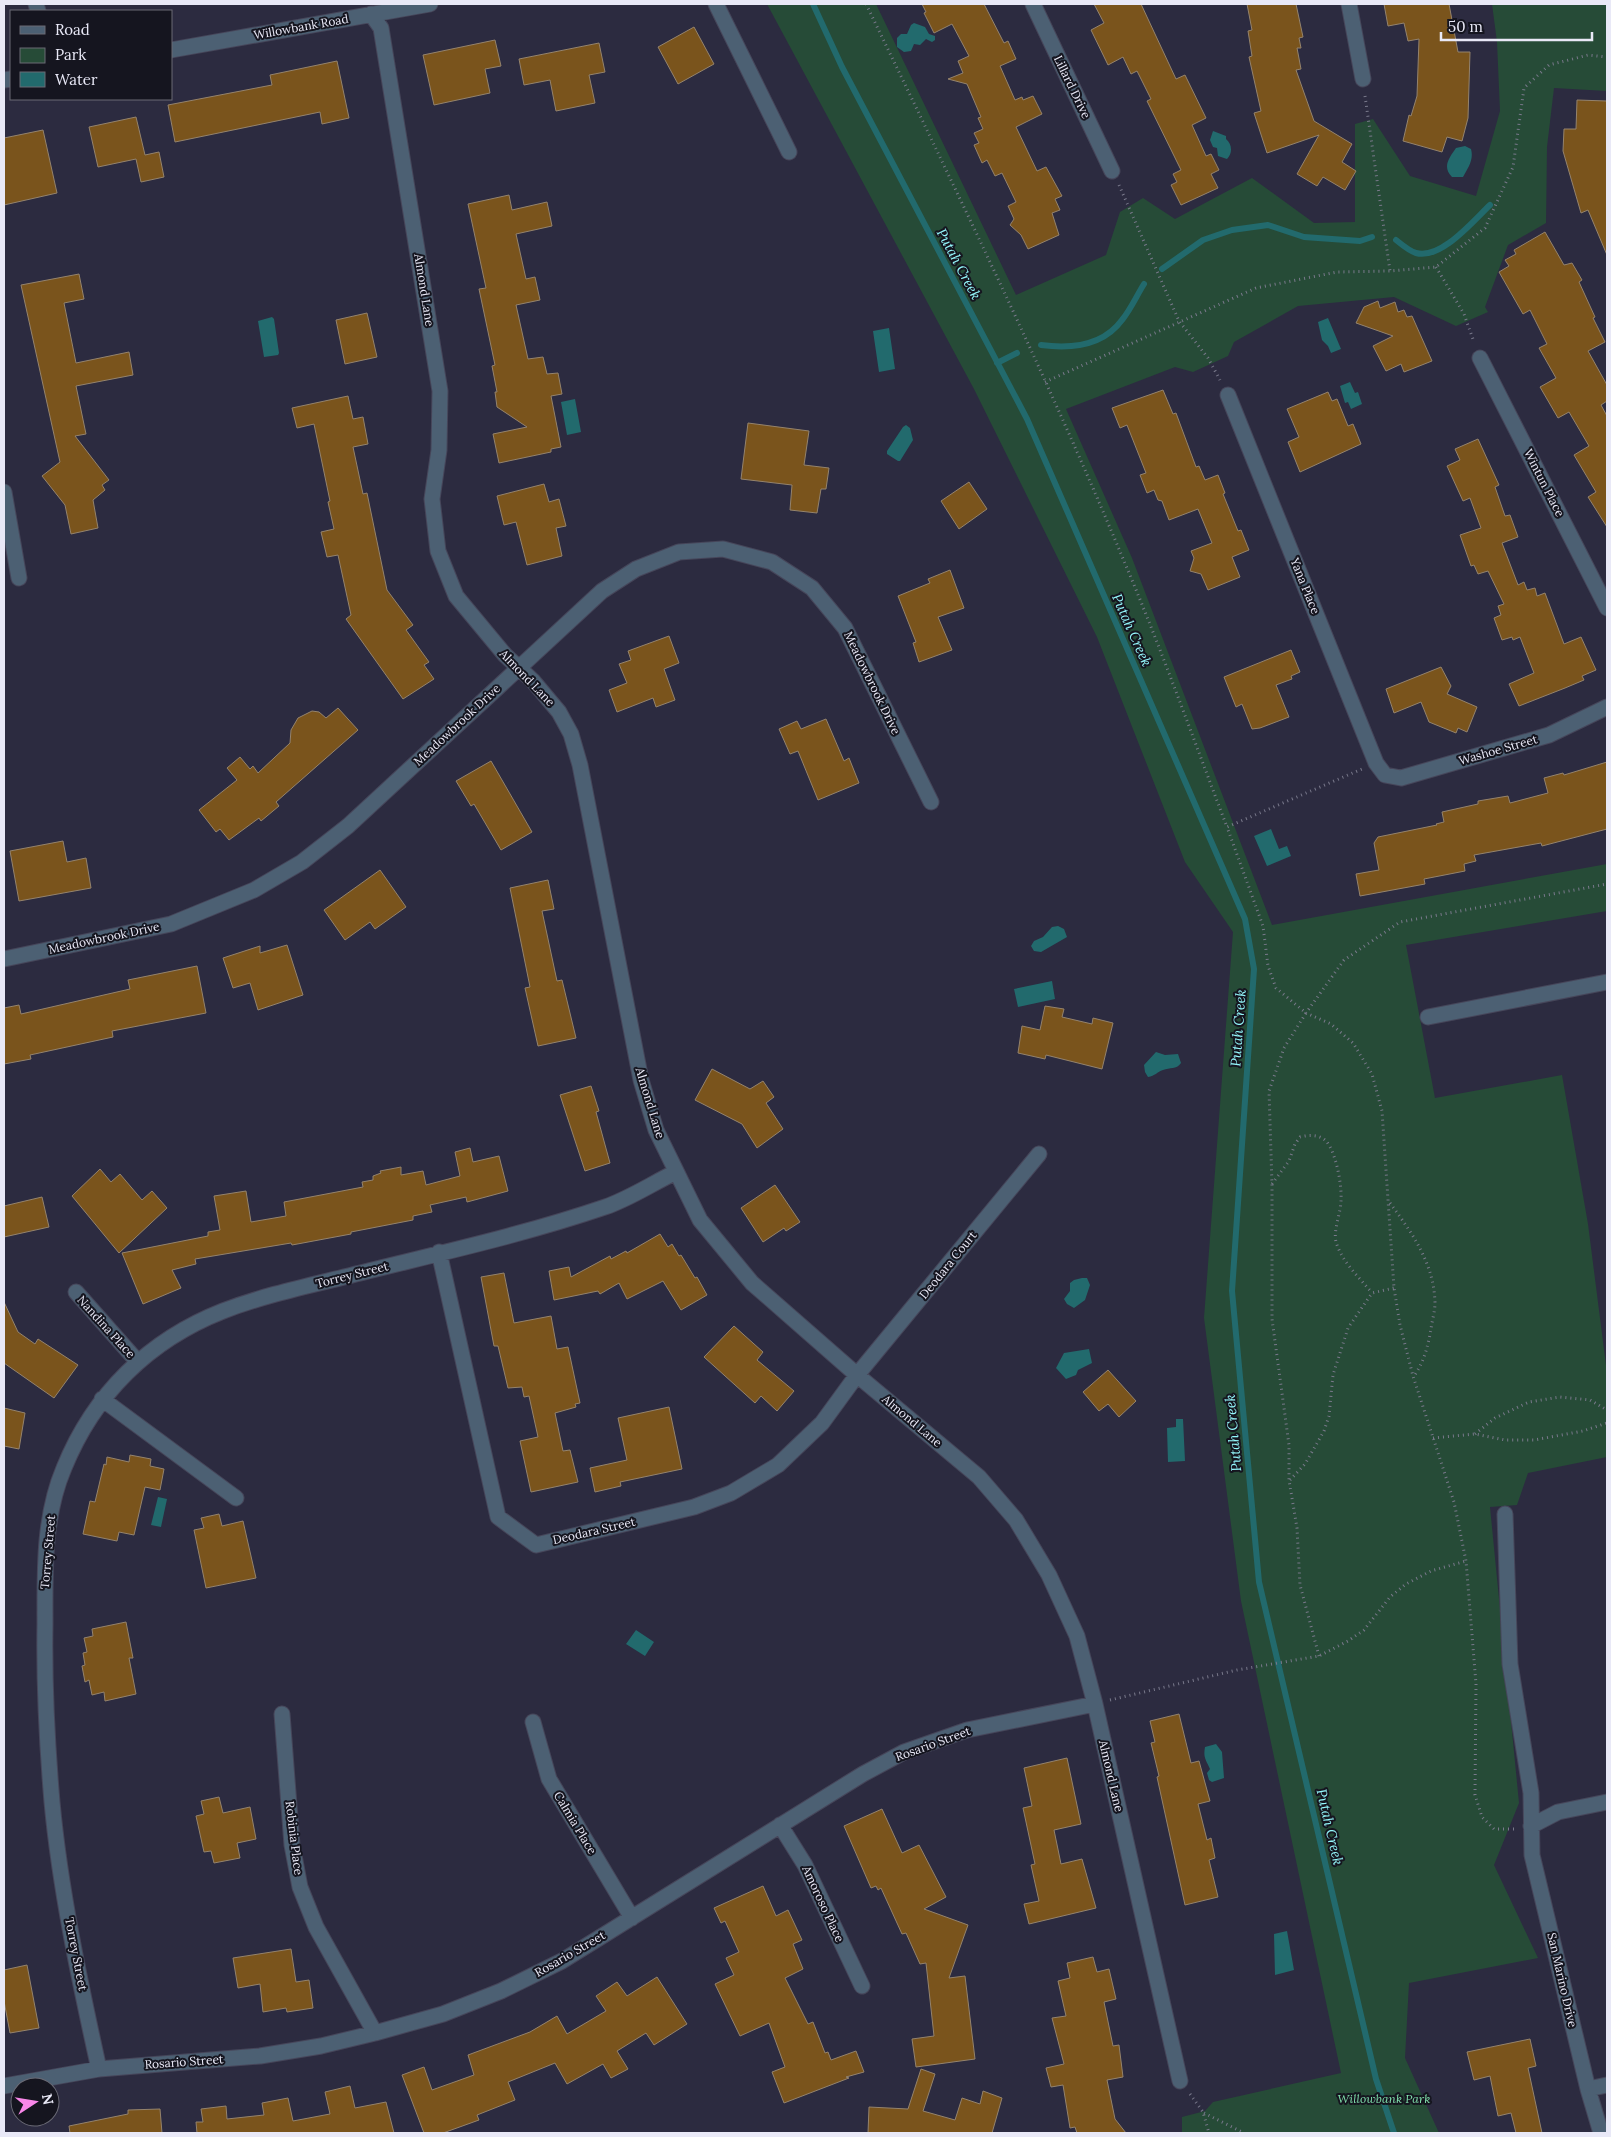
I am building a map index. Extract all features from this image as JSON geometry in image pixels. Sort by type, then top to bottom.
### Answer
[{"type":"street","name":"Willowbank Road","points":[[172,50],[367,11],[430,4]]},
{"type":"street","points":[[716,4],[789,152]]},
{"type":"street","name":"Lillard Drive","points":[[1033,4],[1112,171]]},
{"type":"street","points":[[1349,4],[1363,79]]},
{"type":"street","name":"Almond Lane","points":[[367,11],[382,28],[440,391],[439,450],[432,499],[438,551],[456,596],[505,656],[520,668],[559,712],[571,734],[582,774],[641,1080],[656,1130],[700,1220],[752,1283],[857,1375],[979,1477],[1016,1520],[1049,1575],[1077,1636],[1180,2082]]},
{"type":"street","name":"Wintun Place","points":[[1480,358],[1607,608]]},
{"type":"street","name":"Yana Place","points":[[1228,396],[1380,769]]},
{"type":"street","points":[[4,492],[19,578]]},
{"type":"street","name":"Meadowbrook Drive","points":[[4,959],[171,924],[254,890],[302,862],[348,826],[602,591],[636,569],[679,552],[723,549],[772,562],[812,588],[845,628],[930,802]]},
{"type":"street","name":"Washoe Street","points":[[1380,769],[1401,778],[1549,735],[1607,707]]},
{"type":"street","points":[[1428,1017],[1607,982]]},
{"type":"street","name":"Deodara Court","points":[[857,1375],[1040,1154]]},
{"type":"street","name":"Torrey Street","points":[[99,2069],[66,1903],[52,1804],[44,1667],[45,1569],[51,1514],[62,1471],[79,1434],[102,1399],[137,1361],[188,1326],[224,1310],[270,1295],[543,1225],[609,1206],[676,1172]]},
{"type":"street","name":"Deodara Street","points":[[439,1252],[498,1517],[536,1544],[694,1507],[731,1493],[784,1459],[822,1423],[857,1375]]},
{"type":"street","name":"Nandina Place","points":[[76,1292],[137,1361]]},
{"type":"street","points":[[102,1399],[236,1498]]},
{"type":"street","name":"San Marino Drive","points":[[1505,1514],[1510,1664],[1531,1793],[1532,1855],[1588,2089],[1601,2133]]},
{"type":"street","name":"Rosario Street","points":[[4,2086],[99,2069],[260,2056],[321,2046],[443,2014],[501,1991],[562,1961],[863,1774],[904,1752],[968,1730],[1094,1704]]},
{"type":"street","name":"Robinia Place","points":[[282,1714],[292,1845],[300,1887],[316,1927],[375,2033]]},
{"type":"street","name":"Calmia Place","points":[[533,1722],[548,1779],[632,1918]]},
{"type":"street","points":[[1531,1826],[1558,1812],[1607,1802]]},
{"type":"street","name":"Amoroso Place","points":[[780,1825],[805,1865],[862,1986]]},
{"type":"street","points":[[1588,2089],[1607,2085]]},
{"type":"path","points":[[866,4],[963,205],[1045,382],[1125,562],[1263,926],[1268,966],[1276,988],[1306,1013],[1331,1024],[1353,1043],[1372,1074],[1382,1111],[1390,1202],[1394,1288],[1400,1325],[1413,1376],[1454,1502],[1466,1561],[1476,1684],[1475,1795],[1482,1817],[1494,1829],[1507,1830],[1531,1826]]},
{"type":"path","points":[[1045,382],[1256,288],[1337,272],[1390,271],[1436,267],[1485,228],[1512,167],[1524,88],[1549,65],[1588,55],[1607,57]]},
{"type":"path","points":[[1363,79],[1390,271]]},
{"type":"path","points":[[1112,171],[1179,321],[1208,358],[1228,396]]},
{"type":"path","points":[[1436,267],[1464,314],[1480,358]]},
{"type":"path","points":[[1227,827],[1380,769]]},
{"type":"path","points":[[1319,1656],[1300,1585],[1297,1528],[1289,1480],[1289,1445],[1272,1319],[1272,1184],[1269,1090],[1284,1048],[1306,1013],[1344,960],[1400,922],[1607,884]]},
{"type":"path","points":[[1272,1184],[1288,1161],[1300,1137],[1317,1136],[1325,1140],[1331,1149],[1339,1175],[1341,1200],[1336,1240],[1342,1257],[1372,1293]]},
{"type":"path","points":[[1390,1202],[1416,1238],[1429,1266],[1435,1303],[1429,1343],[1419,1368],[1413,1376]]},
{"type":"path","points":[[1289,1480],[1305,1464],[1324,1431],[1329,1416],[1333,1375],[1348,1328],[1372,1293],[1394,1288]]},
{"type":"path","points":[[1475,1434],[1495,1418],[1529,1402],[1560,1397],[1590,1400],[1607,1410]]},
{"type":"path","points":[[1433,1438],[1475,1434],[1505,1440],[1534,1440],[1584,1431],[1607,1423]]},
{"type":"path","points":[[1094,1704],[1237,1670],[1319,1656],[1348,1641],[1364,1630],[1390,1597],[1406,1584],[1431,1571],[1466,1561]]},
{"type":"path","points":[[1180,2082],[1203,2112],[1209,2133]]},
{"type":"path","points":[[1203,2112],[1244,2133]]},
{"type":"green space","name":"Willowbank Park","points":[[767,4],[876,4],[1016,295],[1106,255],[1120,212],[1143,198],[1175,219],[1252,178],[1314,223],[1355,222],[1355,124],[1373,119],[1410,176],[1476,196],[1500,111],[1497,42],[1492,4],[1607,4],[1607,91],[1554,88],[1547,147],[1546,223],[1508,245],[1485,307],[1488,312],[1456,326],[1394,297],[1298,306],[1234,342],[1228,356],[1193,372],[1175,367],[1066,409],[1132,558],[1272,925],[1607,864],[1607,911],[1406,945],[1435,1098],[1562,1075],[1588,1224],[1607,1373],[1607,1457],[1528,1473],[1517,1505],[1490,1507],[1519,1803],[1494,1865],[1538,1958],[1409,1983],[1405,2058],[1439,2133],[1182,2133],[1182,2117],[1205,2111],[1213,2102],[1341,2073],[1241,1601],[1204,1318],[1233,932],[1185,862],[1097,637],[974,389]]},
{"type":"water","points":[[914,23],[925,27],[929,34],[935,36],[935,40],[932,42],[926,39],[920,45],[914,44],[911,51],[904,52],[897,47],[897,38],[901,34],[907,34]]},
{"type":"water","points":[[1213,131],[1226,136],[1230,143],[1231,149],[1227,159],[1218,156],[1217,148],[1213,147],[1210,140]]},
{"type":"water","points":[[1465,146],[1471,149],[1472,157],[1470,164],[1463,177],[1452,177],[1447,170],[1449,159],[1456,148]]},
{"type":"water","points":[[272,317],[274,319],[279,353],[278,355],[264,357],[258,321]]},
{"type":"water","points":[[1328,318],[1341,349],[1331,353],[1328,346],[1322,340],[1318,322]]},
{"type":"water","points":[[889,328],[895,369],[879,372],[873,331]]},
{"type":"water","points":[[1350,382],[1355,393],[1358,392],[1362,404],[1351,409],[1348,402],[1345,403],[1340,386]]},
{"type":"water","points":[[575,399],[581,432],[567,435],[561,402]]},
{"type":"water","points":[[906,425],[910,428],[913,440],[900,461],[898,461],[887,454],[887,451]]},
{"type":"water","points":[[1271,829],[1279,849],[1287,846],[1291,856],[1267,866],[1254,836]]},
{"type":"water","points":[[1058,926],[1064,929],[1067,937],[1041,952],[1034,951],[1031,946],[1034,941],[1043,937],[1052,927]]},
{"type":"water","points":[[1052,981],[1055,999],[1018,1007],[1014,989]]},
{"type":"water","points":[[1156,1052],[1165,1055],[1178,1054],[1181,1063],[1177,1067],[1163,1070],[1148,1077],[1144,1065]]},
{"type":"water","points":[[1087,1278],[1090,1285],[1085,1300],[1074,1308],[1067,1304],[1064,1299],[1070,1291],[1070,1283]]},
{"type":"water","points":[[1089,1349],[1092,1363],[1078,1370],[1076,1375],[1066,1379],[1056,1368],[1064,1353]]},
{"type":"water","points":[[1176,1419],[1183,1419],[1185,1461],[1168,1462],[1167,1428],[1176,1427]]},
{"type":"water","points":[[158,1497],[167,1499],[161,1527],[151,1525]]},
{"type":"water","points":[[636,1630],[654,1642],[645,1656],[626,1644]]},
{"type":"water","points":[[1216,1744],[1222,1752],[1224,1778],[1212,1782],[1209,1780],[1207,1773],[1210,1769],[1205,1759],[1204,1751],[1205,1747]]},
{"type":"water","points":[[1287,1931],[1294,1970],[1275,1975],[1274,1934]]},
{"type":"building","points":[[922,4],[984,4],[1004,43],[1008,41],[1016,59],[1000,66],[1015,100],[1022,97],[1023,100],[1033,96],[1042,114],[1016,127],[1037,171],[1046,167],[1062,196],[1055,199],[1060,210],[1052,213],[1059,235],[1028,249],[1021,235],[1010,225],[1014,219],[1008,206],[1016,202],[1002,173],[995,176],[987,160],[982,163],[974,145],[979,143],[974,133],[983,129],[978,118],[981,117],[967,84],[948,79],[963,73],[958,61],[969,56],[952,24],[934,33],[924,13],[926,12]]},
{"type":"building","points":[[1094,4],[1141,4],[1176,79],[1185,75],[1206,118],[1192,125],[1206,156],[1211,154],[1219,170],[1211,174],[1218,188],[1181,205],[1171,185],[1177,182],[1173,174],[1181,170],[1147,101],[1151,99],[1137,71],[1131,74],[1123,57],[1108,65],[1091,30],[1104,23]]},
{"type":"building","points":[[1247,4],[1296,4],[1303,37],[1299,38],[1301,48],[1297,48],[1301,69],[1296,70],[1314,121],[1352,144],[1342,162],[1356,171],[1345,190],[1323,177],[1317,186],[1297,174],[1319,135],[1267,153],[1254,113],[1261,111],[1249,57],[1252,56],[1248,31],[1252,30]]},
{"type":"building","points":[[1384,4],[1449,4],[1458,52],[1470,52],[1468,118],[1462,141],[1447,137],[1442,152],[1403,141],[1409,115],[1411,116],[1417,96],[1419,39],[1408,41],[1404,23],[1388,26]]},
{"type":"building","points":[[694,27],[714,64],[678,84],[658,47]]},
{"type":"building","points":[[495,40],[501,66],[485,69],[490,93],[434,105],[423,55]]},
{"type":"building","points":[[599,43],[605,72],[589,75],[595,103],[556,111],[550,80],[524,85],[519,59]]},
{"type":"building","points":[[337,61],[349,118],[322,124],[320,112],[175,142],[168,105],[272,85],[270,75]]},
{"type":"building","points":[[1577,100],[1607,101],[1607,255],[1588,210],[1581,213],[1563,151],[1564,129],[1576,129]]},
{"type":"building","points":[[136,117],[145,155],[159,152],[164,177],[141,182],[136,159],[98,167],[89,127]]},
{"type":"building","points":[[43,130],[57,193],[4,205],[4,138]]},
{"type":"building","points":[[509,195],[512,210],[547,202],[552,226],[516,234],[526,279],[535,277],[540,300],[516,305],[528,359],[543,357],[547,374],[558,373],[562,394],[551,396],[561,447],[551,449],[551,452],[499,463],[493,434],[527,427],[497,407],[495,392],[497,392],[492,366],[495,365],[479,289],[486,288],[468,204]]},
{"type":"building","points":[[1545,232],[1564,265],[1572,263],[1582,280],[1579,282],[1605,342],[1588,351],[1607,385],[1607,401],[1601,405],[1607,416],[1607,527],[1588,497],[1596,492],[1574,455],[1589,446],[1569,412],[1558,418],[1540,387],[1556,378],[1539,348],[1547,344],[1530,310],[1523,314],[1499,272],[1509,266],[1505,260],[1516,254],[1514,250]]},
{"type":"building","points":[[79,274],[84,299],[64,303],[76,363],[129,352],[133,375],[76,386],[86,434],[75,436],[109,480],[102,485],[105,490],[93,500],[98,528],[71,534],[65,505],[42,476],[60,462],[21,285]]},
{"type":"building","points":[[1378,301],[1380,308],[1395,302],[1398,312],[1404,310],[1407,317],[1412,316],[1432,361],[1404,372],[1401,364],[1386,371],[1373,346],[1393,336],[1356,323],[1364,307]]},
{"type":"building","points":[[367,313],[377,357],[345,364],[336,320]]},
{"type":"building","points":[[1163,390],[1173,414],[1176,413],[1196,467],[1199,466],[1205,480],[1218,475],[1225,493],[1223,494],[1238,531],[1241,530],[1249,550],[1232,557],[1240,577],[1208,590],[1201,574],[1190,571],[1194,558],[1191,551],[1212,543],[1198,509],[1169,520],[1162,501],[1158,500],[1154,490],[1147,493],[1140,475],[1146,473],[1127,425],[1120,428],[1112,408]]},
{"type":"building","points":[[1328,392],[1332,401],[1337,399],[1348,426],[1353,424],[1361,444],[1300,472],[1288,442],[1299,437],[1287,409]]},
{"type":"building","points":[[348,396],[353,419],[363,417],[368,444],[353,447],[363,494],[367,493],[387,590],[413,625],[406,630],[429,662],[424,665],[434,679],[403,699],[346,619],[351,615],[338,555],[327,557],[321,532],[334,529],[314,424],[297,428],[292,408]]},
{"type":"building","points":[[748,423],[809,431],[804,465],[829,468],[826,489],[821,489],[817,513],[790,510],[792,485],[741,479]]},
{"type":"building","points":[[1478,439],[1499,485],[1495,487],[1505,516],[1510,515],[1518,537],[1502,543],[1518,585],[1524,582],[1527,590],[1535,588],[1537,596],[1545,593],[1564,644],[1581,637],[1596,670],[1582,676],[1584,680],[1519,706],[1509,684],[1534,673],[1520,637],[1513,640],[1512,637],[1502,640],[1494,618],[1501,615],[1498,606],[1504,604],[1488,571],[1478,574],[1474,565],[1471,566],[1460,535],[1481,528],[1470,498],[1463,501],[1447,466],[1460,460],[1455,449]]},
{"type":"building","points":[[969,482],[987,509],[959,529],[941,501]]},
{"type":"building","points":[[544,484],[549,502],[559,499],[566,526],[556,528],[562,556],[527,565],[516,522],[504,525],[497,496]]},
{"type":"building","points":[[950,570],[964,608],[938,617],[952,650],[919,662],[913,643],[916,642],[898,596],[930,583],[928,579]]},
{"type":"building","points":[[669,636],[679,663],[664,669],[675,700],[656,707],[653,698],[617,712],[609,690],[627,683],[619,664],[631,660],[628,651]]},
{"type":"building","points":[[1291,650],[1300,672],[1291,676],[1292,679],[1276,685],[1289,717],[1260,728],[1252,729],[1242,704],[1236,707],[1224,677]]},
{"type":"building","points":[[1441,667],[1451,686],[1447,694],[1477,707],[1467,732],[1458,728],[1456,733],[1429,722],[1421,702],[1394,713],[1386,689]]},
{"type":"building","points":[[338,708],[358,730],[276,802],[279,806],[261,821],[259,818],[229,840],[220,829],[216,832],[199,810],[237,780],[227,768],[240,757],[250,769],[253,766],[258,773],[290,743],[291,730],[298,718],[312,711],[319,712],[326,718]]},
{"type":"building","points":[[826,719],[844,761],[849,758],[859,783],[818,800],[798,751],[790,754],[779,729],[797,721],[801,729]]},
{"type":"building","points":[[491,761],[532,832],[501,850],[474,804],[471,806],[456,781]]},
{"type":"building","points":[[1607,762],[1607,829],[1542,846],[1541,843],[1474,855],[1476,861],[1464,864],[1465,871],[1424,879],[1425,884],[1360,896],[1356,874],[1379,870],[1374,843],[1378,837],[1437,825],[1444,822],[1442,812],[1478,804],[1478,801],[1508,796],[1510,803],[1548,793],[1544,778],[1563,773],[1564,775]]},
{"type":"building","points":[[63,841],[67,862],[86,858],[91,888],[19,901],[10,851]]},
{"type":"building","points":[[380,870],[406,907],[375,929],[370,922],[345,940],[324,910]]},
{"type":"building","points":[[548,880],[554,909],[542,911],[557,981],[562,980],[576,1038],[538,1046],[525,988],[530,987],[510,888]]},
{"type":"building","points":[[287,945],[303,995],[258,1010],[250,983],[233,988],[223,958],[260,946],[260,953]]},
{"type":"building","points":[[197,966],[206,1013],[112,1031],[113,1037],[30,1055],[31,1059],[4,1064],[4,1008],[19,1005],[21,1014],[130,989],[128,980]]},
{"type":"building","points":[[1045,1006],[1064,1009],[1062,1017],[1092,1024],[1093,1018],[1113,1023],[1102,1069],[1046,1055],[1045,1059],[1018,1053],[1022,1026],[1040,1030]]},
{"type":"building","points":[[712,1069],[750,1089],[763,1081],[774,1097],[766,1103],[783,1129],[757,1148],[742,1124],[695,1100]]},
{"type":"building","points":[[591,1086],[599,1111],[596,1112],[610,1163],[585,1171],[560,1095]]},
{"type":"building","points":[[470,1148],[473,1162],[499,1156],[508,1191],[467,1202],[466,1197],[430,1205],[432,1212],[413,1216],[413,1220],[351,1232],[351,1234],[292,1245],[291,1243],[195,1259],[196,1264],[172,1270],[181,1288],[143,1304],[122,1253],[208,1236],[208,1232],[220,1230],[214,1196],[246,1191],[251,1222],[286,1216],[284,1202],[363,1187],[362,1182],[373,1180],[373,1176],[381,1173],[380,1171],[401,1167],[401,1175],[423,1171],[426,1185],[460,1176],[455,1152]]},
{"type":"building","points":[[100,1169],[111,1182],[120,1174],[142,1200],[152,1191],[167,1208],[119,1253],[72,1196]]},
{"type":"building","points":[[775,1185],[800,1222],[786,1231],[784,1228],[763,1242],[741,1208]]},
{"type":"building","points":[[42,1197],[49,1227],[4,1237],[4,1206]]},
{"type":"building","points":[[660,1234],[668,1247],[672,1244],[679,1256],[681,1255],[707,1295],[681,1310],[663,1281],[627,1299],[619,1283],[600,1294],[598,1291],[554,1300],[549,1271],[569,1267],[571,1277],[610,1256],[611,1259],[626,1251],[627,1253]]},
{"type":"building","points":[[504,1273],[514,1323],[551,1316],[557,1349],[568,1347],[580,1403],[575,1404],[576,1407],[555,1413],[563,1451],[570,1450],[578,1482],[531,1492],[520,1441],[538,1437],[529,1396],[524,1397],[522,1387],[508,1388],[498,1346],[494,1346],[481,1277]]},
{"type":"building","points":[[4,1302],[18,1332],[35,1344],[38,1339],[78,1365],[54,1398],[4,1363]]},
{"type":"building","points":[[734,1326],[763,1352],[757,1360],[794,1391],[777,1411],[761,1396],[755,1403],[704,1357]]},
{"type":"building","points":[[1108,1370],[1136,1401],[1119,1417],[1108,1404],[1099,1411],[1083,1392]]},
{"type":"building","points":[[669,1407],[682,1469],[620,1482],[621,1486],[595,1492],[590,1468],[627,1460],[618,1418]]},
{"type":"building","points":[[4,1408],[25,1413],[19,1449],[4,1446]]},
{"type":"building","points":[[130,1455],[151,1459],[150,1466],[164,1469],[160,1490],[145,1487],[134,1535],[119,1532],[117,1541],[83,1534],[90,1501],[95,1502],[107,1457],[129,1462]]},
{"type":"building","points":[[219,1514],[222,1526],[243,1521],[256,1578],[206,1588],[194,1530],[204,1528],[201,1518]]},
{"type":"building","points":[[126,1622],[133,1658],[129,1658],[136,1694],[105,1701],[104,1692],[92,1695],[89,1680],[85,1682],[82,1666],[85,1665],[83,1653],[87,1652],[84,1638],[93,1636],[92,1629]]},
{"type":"building","points":[[1179,1714],[1191,1763],[1199,1761],[1210,1801],[1198,1804],[1207,1840],[1211,1838],[1215,1858],[1209,1860],[1218,1897],[1185,1905],[1157,1777],[1159,1776],[1151,1743],[1155,1742],[1150,1721]]},
{"type":"building","points":[[1067,1758],[1081,1824],[1054,1830],[1061,1864],[1082,1859],[1096,1908],[1029,1924],[1024,1904],[1039,1901],[1031,1865],[1035,1864],[1023,1808],[1032,1806],[1024,1768]]},
{"type":"building","points":[[219,1797],[223,1813],[250,1807],[256,1839],[237,1843],[240,1858],[214,1863],[211,1851],[204,1852],[196,1816],[204,1814],[201,1801]]},
{"type":"building","points":[[882,1809],[902,1853],[919,1845],[946,1897],[924,1909],[968,1925],[949,1978],[965,1976],[975,2059],[916,2067],[912,2039],[934,2036],[926,1963],[920,1964],[906,1933],[902,1934],[881,1888],[878,1890],[876,1886],[871,1888],[844,1826]]},
{"type":"building","points":[[763,1886],[776,1916],[788,1910],[802,1940],[793,1944],[803,1969],[785,1978],[808,2024],[813,2022],[825,2053],[828,2052],[831,2060],[856,2051],[864,2072],[846,2077],[849,2078],[784,2103],[772,2072],[785,2067],[769,2023],[740,2036],[715,1984],[734,1975],[726,1958],[739,1952],[725,1921],[721,1923],[714,1908]]},
{"type":"building","points":[[291,1949],[296,1982],[309,1980],[313,2008],[287,2012],[286,2008],[263,2012],[260,1984],[238,1988],[233,1958]]},
{"type":"building","points":[[1093,1957],[1097,1972],[1109,1969],[1116,1999],[1104,2002],[1113,2046],[1119,2045],[1123,2077],[1107,2080],[1115,2119],[1126,2133],[1077,2133],[1075,2127],[1070,2128],[1063,2085],[1051,2087],[1046,2068],[1064,2064],[1052,2018],[1066,2016],[1058,1981],[1070,1978],[1067,1963]]},
{"type":"building","points":[[27,1965],[39,2028],[10,2033],[4,2001],[4,1970]]},
{"type":"building","points":[[657,1977],[687,2024],[654,2045],[646,2033],[617,2051],[628,2069],[611,2078],[603,2064],[567,2084],[555,2063],[508,2082],[515,2100],[477,2115],[479,2120],[443,2133],[424,2133],[402,2075],[424,2067],[432,2090],[474,2075],[468,2055],[530,2032],[557,2016],[567,2034],[606,2011],[596,1996],[617,1982],[627,1996]]},
{"type":"building","points":[[1530,2039],[1536,2066],[1528,2068],[1542,2133],[1516,2133],[1511,2113],[1498,2116],[1490,2076],[1474,2080],[1467,2052]]},
{"type":"building","points":[[921,2069],[935,2074],[923,2111],[955,2120],[962,2098],[980,2104],[983,2091],[1002,2098],[992,2133],[868,2133],[869,2107],[908,2109]]},
{"type":"building","points":[[350,2086],[355,2108],[386,2102],[394,2133],[197,2133],[196,2122],[203,2122],[201,2109],[226,2106],[227,2119],[264,2115],[262,2103],[288,2098],[293,2121],[330,2114],[325,2092]]},
{"type":"building","points":[[160,2109],[162,2133],[70,2133],[69,2126],[128,2114],[128,2110]]},
{"type":"waterway","name":"Putah Creek","points":[[813,4],[842,67],[1027,419],[1245,919],[1254,969],[1232,1291],[1259,1582],[1376,2079],[1394,2133]]},
{"type":"waterway","points":[[1396,240],[1416,253],[1426,254],[1436,251],[1456,238],[1490,205]]},
{"type":"waterway","points":[[1162,269],[1203,240],[1232,230],[1268,225],[1304,237],[1360,241],[1372,237]]},
{"type":"waterway","points":[[1041,345],[1075,346],[1086,344],[1106,335],[1125,316],[1144,284]]},
{"type":"waterway","points":[[997,363],[1017,353]]}]
